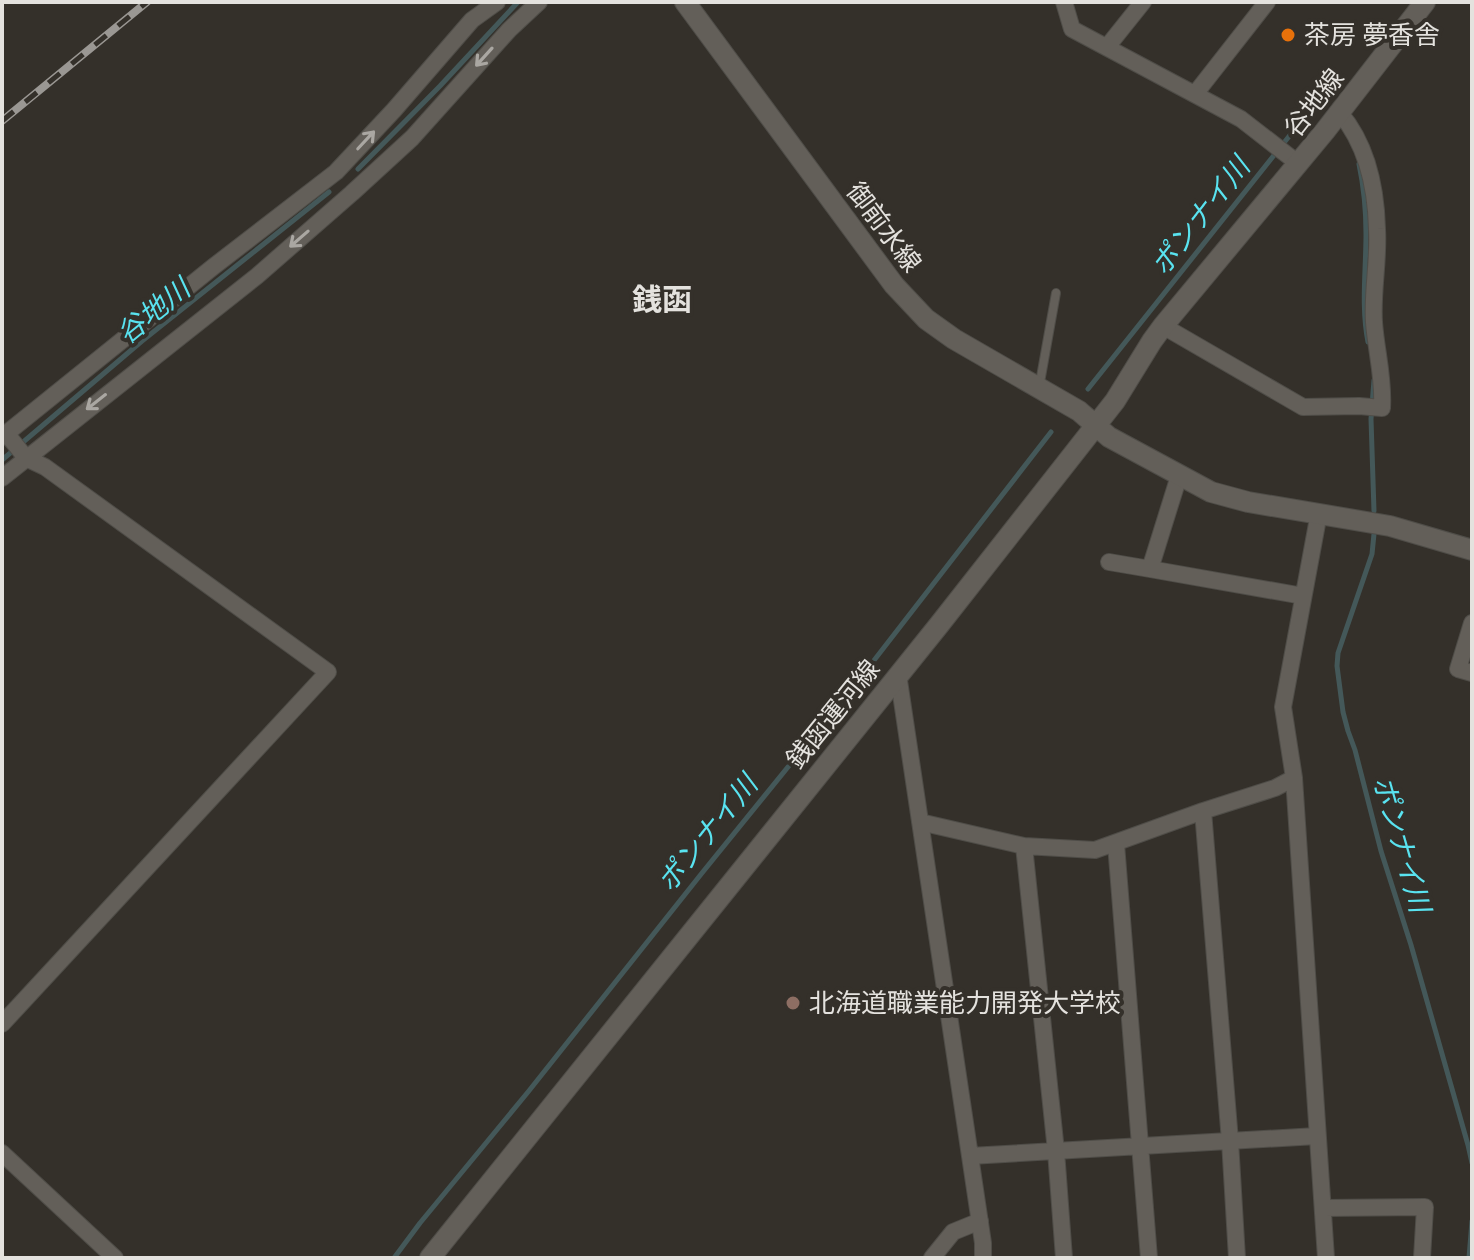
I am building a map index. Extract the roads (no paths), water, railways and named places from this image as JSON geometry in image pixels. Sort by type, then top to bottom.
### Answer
[{"type":"street","points":[[2,1024],[328,672],[45,467],[24,456],[6,436],[213,267],[336,172],[472,20],[497,2]]},
{"type":"street","points":[[2,478],[24,456],[257,276],[352,193],[412,138],[509,30],[539,2]]},
{"type":"street","name":"御前水線","points":[[685,2],[904,297],[926,319],[954,339],[1079,411],[1109,437],[1222,496],[1399,528],[1472,550]]},
{"type":"street","points":[[1064,2],[1072,29],[1241,119],[1287,154]]},
{"type":"street","points":[[1107,47],[1143,2]]},
{"type":"street","points":[[1195,94],[1267,2]]},
{"type":"street","name":"谷地線","points":[[1095,425],[1115,401],[1152,341],[1287,154],[1340,113],[1425,2]]},
{"type":"street","points":[[1163,326],[1303,407],[1382,408],[1381,368],[1374,321],[1377,229],[1372,184],[1364,154],[1340,113]]},
{"type":"street","points":[[336,172],[352,193]]},
{"type":"street","name":"銭函運河線","points":[[430,1258],[1095,425]]},
{"type":"street","points":[[1150,569],[1179,476]]},
{"type":"street","points":[[1319,513],[1283,707],[1294,778],[1326,1258]]},
{"type":"street","points":[[1109,562],[1303,596]]},
{"type":"street","points":[[1472,623],[1458,669],[1472,673]]},
{"type":"street","points":[[898,674],[983,1258]]},
{"type":"street","points":[[920,822],[1024,846],[1095,850],[1275,788],[1294,778]]},
{"type":"street","points":[[1203,811],[1237,1258]]},
{"type":"street","points":[[1116,844],[1149,1258]]},
{"type":"street","points":[[1024,846],[1064,1258]]},
{"type":"street","points":[[970,1156],[1317,1136]]},
{"type":"street","points":[[2,1153],[115,1258]]},
{"type":"street","points":[[1323,1208],[1425,1207],[1422,1258]]},
{"type":"street","points":[[932,1258],[953,1232],[980,1221]]},
{"type":"lane","points":[[1039,388],[1056,293]]},
{"type":"waterway","name":"谷地川","points":[[358,169],[518,2]]},
{"type":"waterway","name":"ポンナイ川","points":[[1088,389],[1314,105]]},
{"type":"waterway","name":"ポンナイ川","points":[[1359,164],[1366,216],[1364,302],[1368,342]]},
{"type":"waterway","name":"谷地川","points":[[2,460],[142,341],[329,192]]},
{"type":"waterway","name":"ポンナイ川","points":[[1374,380],[1371,419],[1374,511]]},
{"type":"waterway","name":"ポンナイ川","points":[[394,1258],[865,672],[1051,432]]},
{"type":"waterway","name":"ポンナイ川","points":[[1374,534],[1372,554],[1338,653],[1343,712],[1472,1163]]},
{"type":"waterway","name":"ポンナイ川","points":[[1469,1258],[1472,1221]]},
{"type":"railway","points":[[2,121],[147,2]]},
{"type":"place","name":"茶房 夢香舎","points":[[1288,35]]},
{"type":"place","name":"北海道職業能力開発大学校","points":[[793,1003]]},
{"type":"district","name":"銭函","points":[[662,300]]}]
